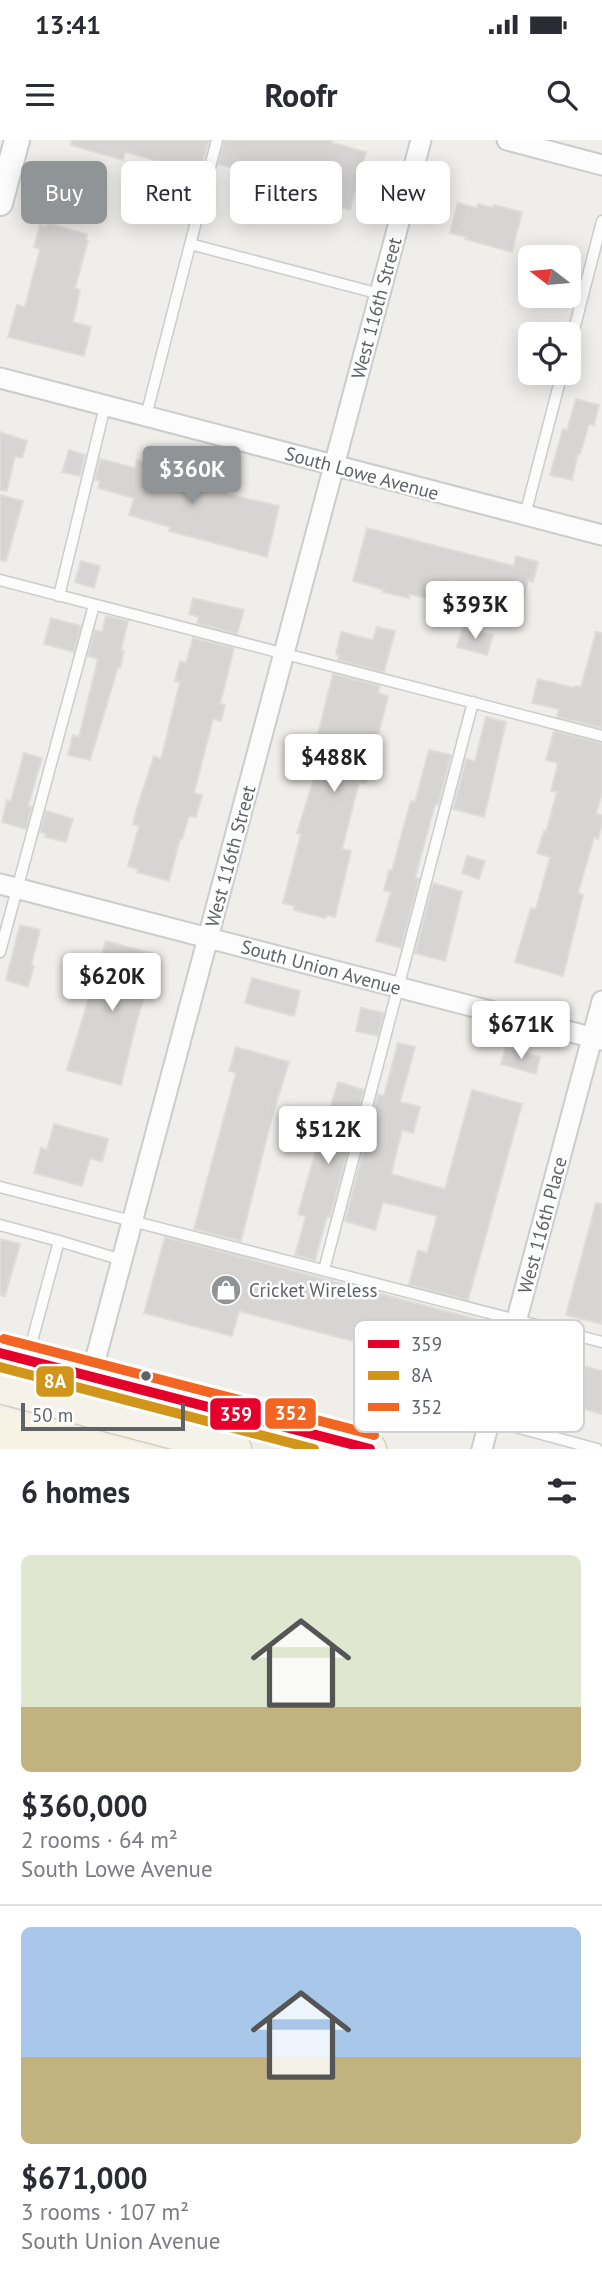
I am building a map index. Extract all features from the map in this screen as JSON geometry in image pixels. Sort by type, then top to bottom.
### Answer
[{"type":"main road","points":[[13,1357],[352,1447]]},
{"type":"main road","points":[[0,1387],[235,1449]]},
{"type":"street","points":[[0,203],[17,140]]},
{"type":"street","name":"West 116th Street","points":[[82,1409],[421,140]]},
{"type":"street","points":[[507,140],[528,143],[602,165]]},
{"type":"street","name":"South Lowe Avenue","points":[[0,378],[602,535]]},
{"type":"street","name":"South Union Avenue","points":[[9,886],[597,1039]]},
{"type":"street","name":"West 116th Place","points":[[517,1320],[597,1039],[602,1001]]},
{"type":"street","name":"West 116th Place","points":[[482,1449],[487,1432]]},
{"type":"lane","points":[[146,416],[217,140]]},
{"type":"lane","points":[[576,322],[602,221]]},
{"type":"lane","points":[[190,244],[380,294]]},
{"type":"lane","points":[[525,515],[559,385]]},
{"type":"lane","points":[[59,596],[105,406]]},
{"type":"lane","points":[[0,580],[602,736]]},
{"type":"lane","points":[[0,952],[9,886],[94,605]]},
{"type":"lane","points":[[324,1270],[473,702]]},
{"type":"lane","points":[[0,1187],[517,1320]]},
{"type":"lane","points":[[0,1225],[122,1260]]},
{"type":"lane","points":[[13,1357],[59,1241]]},
{"type":"lane","points":[[584,1337],[602,1342]]},
{"type":"lane","points":[[526,1432],[566,1445],[597,1449]]},
{"type":"shaded area","points":[[0,1408],[156,1449],[0,1449]]},
{"type":"building","points":[[72,140],[209,140],[203,161],[158,161],[125,152],[123,160],[71,145]]},
{"type":"building","points":[[224,140],[333,140],[332,143],[366,152],[364,161],[356,161],[356,188],[350,210],[342,208],[342,161],[230,161],[230,167],[218,164]]},
{"type":"building","points":[[458,203],[477,208],[478,204],[493,208],[494,205],[522,212],[512,252],[450,233]]},
{"type":"building","points":[[47,224],[51,224],[87,234],[88,241],[75,288],[80,290],[73,322],[91,327],[84,356],[8,337],[17,305],[25,307],[40,249],[34,247],[40,225],[46,227]]},
{"type":"building","points":[[576,399],[599,405],[594,425],[589,424],[578,454],[572,480],[550,475],[563,429],[567,430]]},
{"type":"building","points":[[0,432],[27,441],[22,458],[15,456],[7,491],[0,490]]},
{"type":"building","points":[[69,450],[85,455],[80,476],[62,472]]},
{"type":"building","points":[[100,459],[135,468],[137,460],[228,485],[226,494],[279,506],[267,557],[169,531],[170,527],[129,515],[134,498],[98,488],[100,481],[95,480]]},
{"type":"building","points":[[0,495],[23,501],[6,561],[0,560]]},
{"type":"building","points":[[367,528],[514,566],[516,556],[538,562],[533,582],[528,580],[521,606],[504,602],[506,594],[449,580],[443,602],[409,594],[409,598],[383,592],[384,590],[353,581]]},
{"type":"building","points":[[81,561],[100,566],[94,588],[75,582]]},
{"type":"building","points":[[193,598],[244,610],[237,634],[197,623],[199,617],[189,614]]},
{"type":"building","points":[[106,616],[128,621],[120,668],[118,667],[90,760],[68,755],[73,735],[79,737],[98,659],[88,656],[95,630],[102,632]]},
{"type":"building","points":[[51,618],[81,626],[74,652],[44,644]]},
{"type":"building","points":[[377,627],[395,631],[384,672],[338,660],[339,655],[336,654],[341,632],[373,640]]},
{"type":"building","points":[[463,627],[493,635],[487,655],[457,647]]},
{"type":"building","points":[[596,632],[602,633],[602,728],[557,717],[559,709],[532,703],[538,679],[581,687]]},
{"type":"building","points":[[193,638],[234,648],[220,704],[225,705],[221,721],[213,719],[194,793],[202,795],[196,817],[189,816],[169,881],[137,872],[138,869],[128,866],[139,826],[133,824],[137,808],[154,756],[161,759],[180,682],[175,681],[180,661],[186,663]]},
{"type":"building","points":[[333,674],[380,686],[378,693],[388,696],[366,784],[359,782],[342,849],[351,851],[335,917],[326,915],[325,918],[294,910],[295,906],[283,903],[301,834],[297,833],[316,772],[309,770]]},
{"type":"building","points":[[486,717],[506,722],[484,817],[453,809],[466,759],[475,761]]},
{"type":"building","points":[[554,731],[602,743],[602,793],[596,814],[602,815],[602,824],[598,839],[594,837],[578,893],[583,895],[563,976],[515,962],[531,908],[536,909],[550,857],[537,853],[557,792],[551,791],[558,763],[546,760]]},
{"type":"building","points":[[429,750],[451,755],[415,878],[419,879],[401,948],[376,941],[391,892],[384,891],[389,870],[392,871],[411,801],[415,802]]},
{"type":"building","points":[[24,753],[42,758],[28,806],[32,807],[26,829],[2,822],[7,800],[11,801]]},
{"type":"building","points":[[46,811],[73,819],[66,842],[45,837],[46,834],[40,832]]},
{"type":"building","points":[[467,856],[485,861],[479,879],[462,873]]},
{"type":"building","points":[[433,883],[462,892],[445,961],[415,953]]},
{"type":"building","points":[[20,925],[40,930],[28,987],[6,980]]},
{"type":"building","points":[[106,941],[158,955],[137,1020],[121,1085],[67,1070]]},
{"type":"building","points":[[252,978],[300,991],[294,1016],[245,1003]]},
{"type":"building","points":[[361,1008],[384,1013],[378,1036],[356,1031]]},
{"type":"building","points":[[398,1043],[415,1047],[400,1102],[420,1107],[413,1133],[402,1130],[391,1174],[445,1189],[472,1090],[522,1104],[468,1300],[409,1285],[418,1250],[427,1253],[437,1216],[383,1202],[375,1230],[345,1221],[378,1094],[384,1096]]},
{"type":"building","points":[[236,1047],[289,1062],[272,1117],[241,1241],[194,1229],[236,1073],[229,1071]]},
{"type":"building","points":[[506,1047],[540,1057],[536,1074],[501,1064]]},
{"type":"building","points":[[338,1082],[364,1090],[330,1217],[327,1216],[315,1260],[295,1255],[306,1216],[298,1214],[321,1132],[316,1130],[322,1107],[330,1109]]},
{"type":"building","points":[[54,1124],[108,1139],[102,1162],[90,1158],[82,1186],[34,1173],[41,1148],[47,1150]]},
{"type":"building","points":[[596,1203],[602,1204],[602,1324],[566,1315]]},
{"type":"building","points":[[165,1237],[476,1319],[354,1320],[354,1341],[239,1311],[232,1336],[144,1313]]},
{"type":"building","points":[[0,1239],[20,1244],[5,1296],[0,1295]]},
{"type":"building","points":[[584,1366],[602,1371],[602,1414],[584,1409]]},
{"type":"transit line","name":"352","points":[[4,1339],[354,1430]]},
{"type":"transit line","name":"359","points":[[0,1353],[370,1449]]},
{"type":"transit line","name":"8A","points":[[0,1367],[314,1449]]},
{"type":"transit line","name":"352","points":[[362,1432],[374,1435]]},
{"type":"place","name":"Cricket Wireless","points":[[226,1290]]}]
